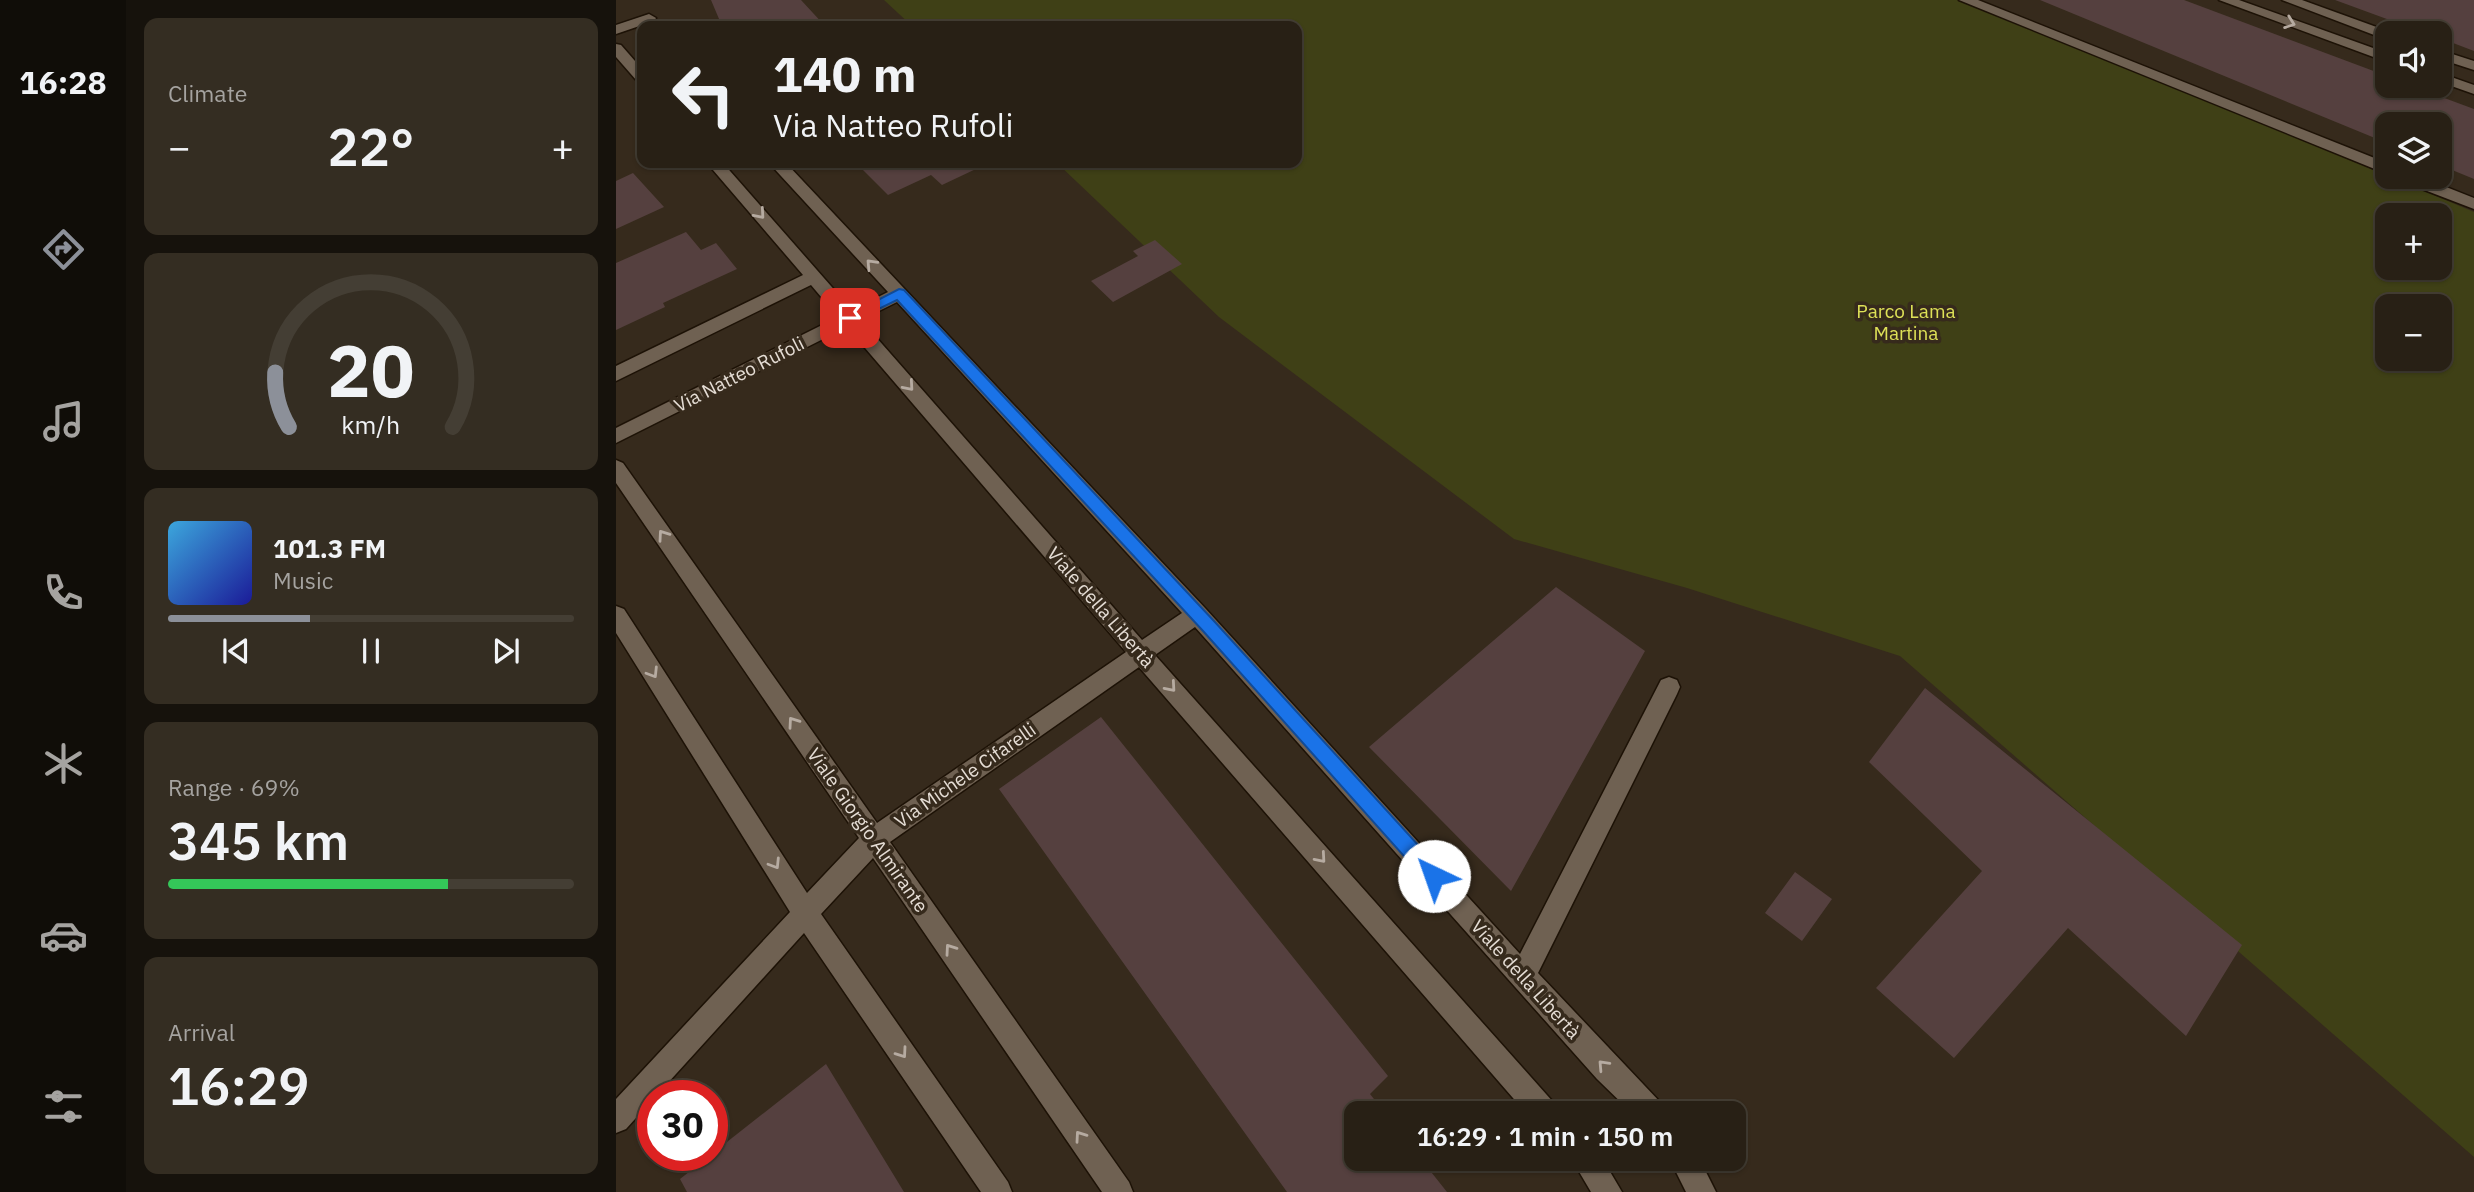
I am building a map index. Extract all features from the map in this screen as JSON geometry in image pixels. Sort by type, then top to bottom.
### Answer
[{"type":"street","points":[[648,0],[651,21]]},
{"type":"street","points":[[1966,0],[2375,164]]},
{"type":"street","points":[[2226,0],[2375,54]]},
{"type":"street","points":[[2288,0],[2375,31]]},
{"type":"street","points":[[616,30],[637,25]]},
{"type":"street","points":[[616,48],[637,72]]},
{"type":"street","points":[[2452,58],[2474,66]]},
{"type":"street","points":[[2452,82],[2474,90]]},
{"type":"street","name":"Viale della Libertà","points":[[719,168],[1533,1101]]},
{"type":"street","name":"Viale della Libertà","points":[[782,168],[1197,614],[1607,1069],[1639,1101]]},
{"type":"street","points":[[2437,189],[2474,204]]},
{"type":"street","points":[[616,374],[814,277]]},
{"type":"street","name":"Via Natteo Rufoli","points":[[616,436],[899,294]]},
{"type":"street","name":"Viale Giorgio Almirante","points":[[616,468],[1119,1192]]},
{"type":"street","name":"Via Michele Cifarelli","points":[[616,1119],[874,839],[1197,614]]},
{"type":"street","points":[[616,615],[805,912],[998,1192]]},
{"type":"street","points":[[1523,975],[1670,687]]},
{"type":"street","points":[[1594,1171],[1608,1192]]},
{"type":"street","points":[[1690,1171],[1702,1192]]},
{"type":"green space","name":"Parco Lama Martina","points":[[884,0],[1968,0],[2375,171],[2375,189],[2419,189],[2474,212],[2474,1157],[1900,656],[1687,588],[1514,539],[1219,317],[1062,168],[1302,168],[1302,21],[907,21]]},
{"type":"building","points":[[711,0],[801,0],[820,21],[720,21]]},
{"type":"building","points":[[2040,0],[2184,0],[2375,72],[2375,98],[2444,98],[2474,109],[2474,179],[2452,170],[2452,112],[2375,112],[2375,138]]},
{"type":"building","points":[[2335,0],[2474,0],[2474,51],[2452,43],[2452,21],[2392,21]]},
{"type":"building","points":[[861,168],[978,168],[942,185],[931,175],[888,195]]},
{"type":"building","points":[[633,173],[664,207],[616,229],[616,181]]},
{"type":"building","points":[[686,232],[701,250],[716,243],[737,269],[663,303],[665,307],[616,330],[616,263]]},
{"type":"building","points":[[1155,240],[1182,264],[1113,302],[1091,281],[1138,256],[1133,251]]},
{"type":"building","points":[[1556,587],[1645,651],[1511,891],[1369,747]]},
{"type":"building","points":[[1925,688],[2242,945],[2186,1036],[2068,928],[1954,1058],[1876,988],[1982,871],[1869,762]]},
{"type":"building","points":[[1101,717],[1388,1076],[1370,1094],[1376,1101],[1344,1101],[1344,1171],[1430,1171],[1447,1192],[1287,1192],[999,789]]},
{"type":"building","points":[[1795,872],[1832,899],[1802,941],[1765,913]]},
{"type":"building","points":[[826,1064],[904,1192],[687,1192],[680,1179],[690,1171],[728,1171],[728,1141]]},
{"type":"route","points":[[850,318],[899,294],[1209,626],[1434,876]]}]
